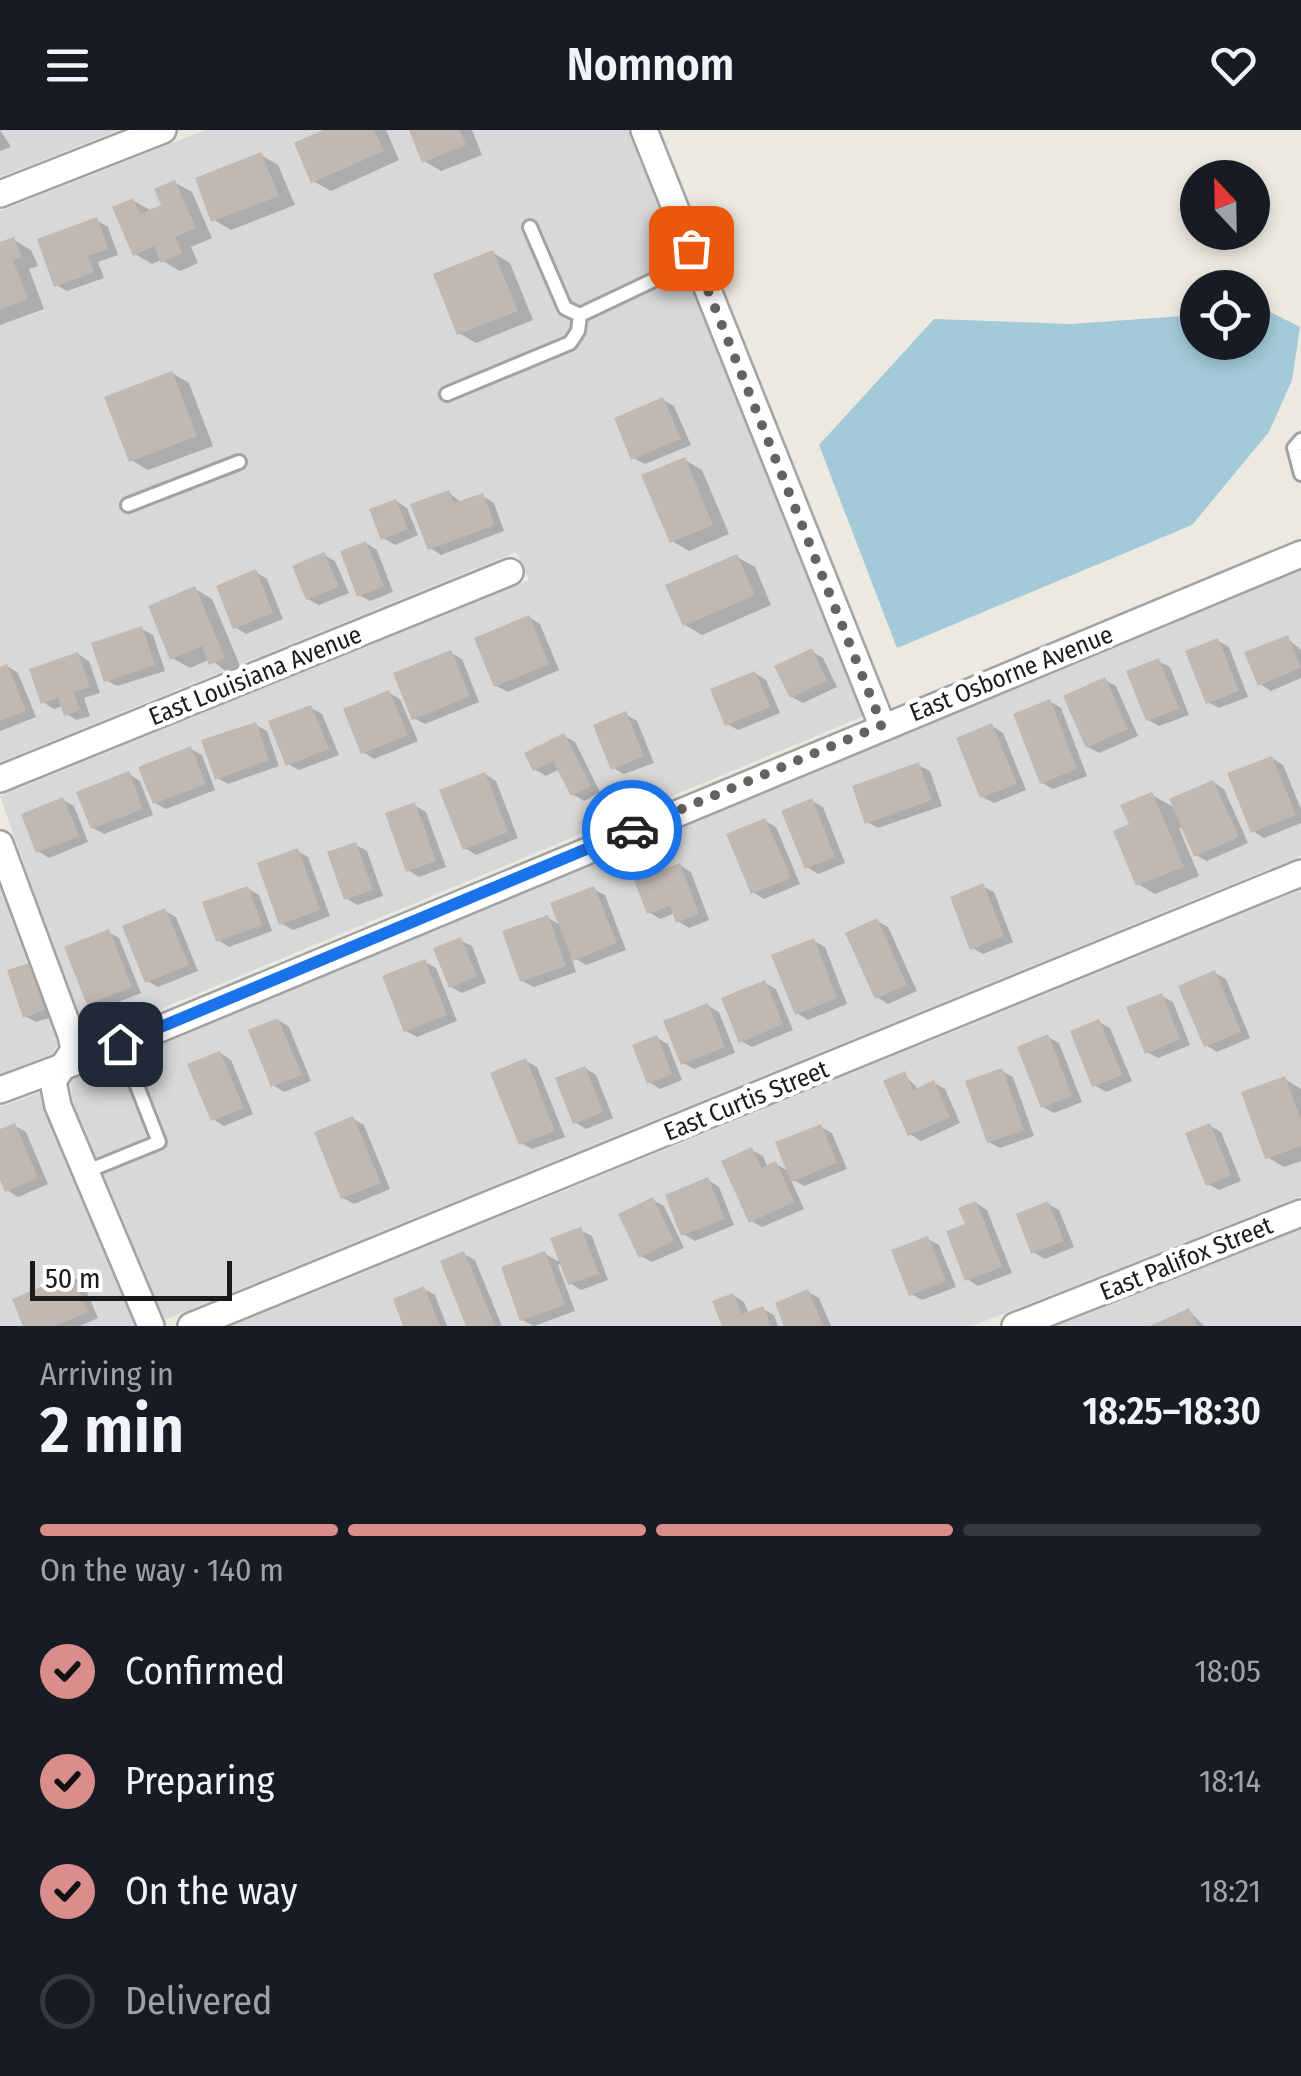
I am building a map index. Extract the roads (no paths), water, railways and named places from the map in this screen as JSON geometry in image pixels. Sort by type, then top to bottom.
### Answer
[{"type":"street","points":[[0,194],[162,130]]},
{"type":"street","points":[[644,130],[882,725]]},
{"type":"street","name":"East Osborne Avenue","points":[[0,1090],[120,1044],[1301,554]]},
{"type":"street","name":"East Louisiana Avenue","points":[[0,779],[510,572]]},
{"type":"street","points":[[0,844],[71,1035],[74,1050],[53,1081],[58,1106],[151,1326]]},
{"type":"street","name":"East Curtis Street","points":[[191,1326],[1301,873]]},
{"type":"street","name":"East Palifox Street","points":[[1015,1326],[1301,1213]]},
{"type":"lane","points":[[530,227],[564,308],[580,315],[696,260]]},
{"type":"lane","points":[[447,394],[570,343],[578,331],[580,315]]},
{"type":"lane","points":[[1301,440],[1294,448],[1301,474]]},
{"type":"lane","points":[[128,505],[239,462]]},
{"type":"lane","points":[[85,1172],[160,1142],[120,1044]]},
{"type":"water","points":[[1270,312],[1300,327],[1292,380],[1269,432],[1192,525],[897,648],[819,445],[934,319],[1071,324],[1180,316],[1180,360],[1270,360]]}]
